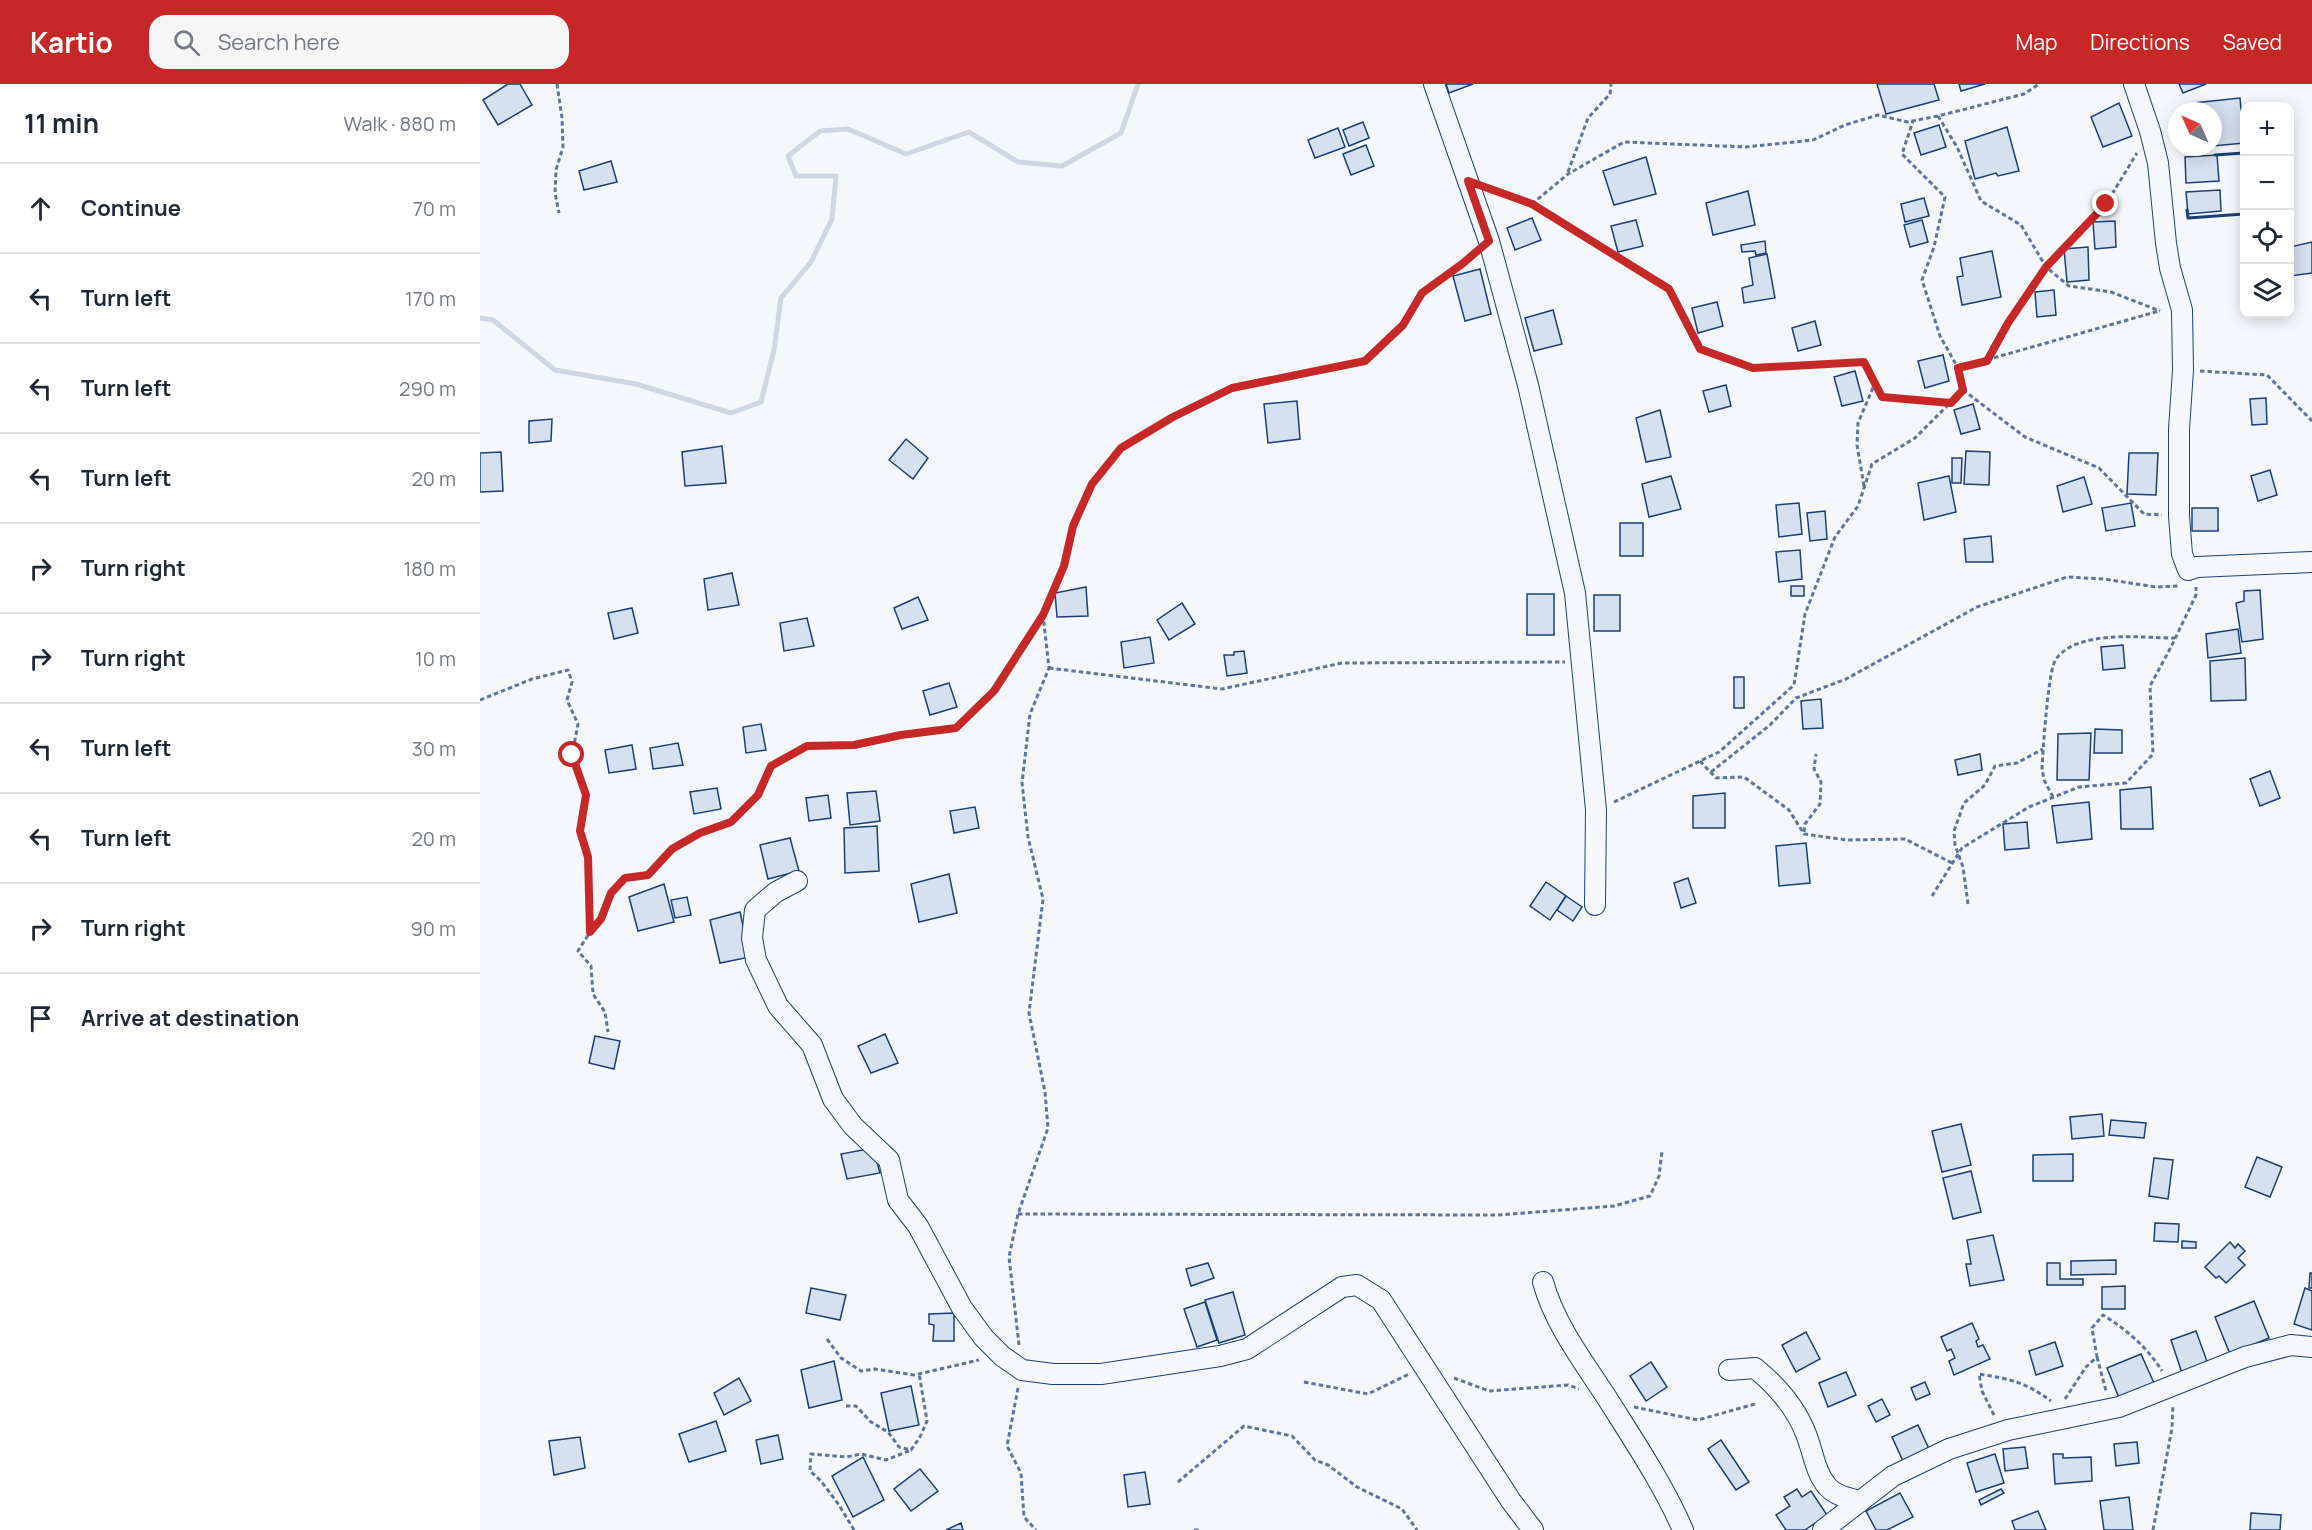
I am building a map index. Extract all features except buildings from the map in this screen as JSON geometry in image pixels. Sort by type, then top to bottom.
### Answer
[{"type":"street","points":[[1434,84],[1489,241],[1528,385],[1575,593],[1596,810],[1595,905]]},
{"type":"street","points":[[2134,84],[2158,163],[2170,268],[2182,310],[2183,370],[2179,429],[2179,516],[2182,554],[2188,570],[2198,567],[2312,562]]},
{"type":"street","points":[[797,880],[776,892],[755,910],[752,938],[756,960],[778,1006],[813,1045],[833,1099],[853,1126],[889,1160],[898,1200],[918,1226],[963,1308],[984,1338],[1005,1358],[1022,1370],[1053,1374],[1101,1374],[1220,1356],[1246,1349],[1342,1287],[1358,1285],[1381,1300],[1511,1502],[1533,1530]]},
{"type":"street","points":[[1543,1282],[1559,1323],[1633,1440],[1683,1530]]},
{"type":"street","points":[[1822,1530],[1893,1476],[1949,1449],[2001,1432],[2119,1407],[2245,1357],[2291,1345],[2312,1347]]},
{"type":"street","points":[[1729,1370],[1755,1368],[1771,1381],[1795,1410],[1806,1434],[1816,1467],[1827,1487],[1842,1497],[1860,1501]]},
{"type":"path","points":[[557,84],[563,147],[556,170],[555,193],[559,213]]},
{"type":"path","points":[[1568,174],[1588,117],[1610,94],[1611,84]]},
{"type":"path","points":[[1532,204],[1568,174],[1624,142],[1746,147],[1813,140],[1845,125],[1878,115],[1907,122],[1913,121],[2024,94],[2039,84]]},
{"type":"path","points":[[1938,116],[1957,147],[1981,201],[2021,225],[2046,267],[2069,286],[2111,292],[2160,311]]},
{"type":"path","points":[[1913,121],[1902,154],[1945,197],[1934,247],[1922,280],[1940,336],[1958,368],[1963,390],[2025,437],[2099,468],[2144,514],[2179,516]]},
{"type":"path","points":[[1987,361],[2008,323],[2046,267],[2106,204],[2150,131]]},
{"type":"path","points":[[1468,181],[1532,204],[1669,289],[1700,349],[1753,368],[1864,362],[1882,397],[1951,403]]},
{"type":"path","points":[[608,1032],[605,1012],[593,994],[591,966],[578,951],[601,919],[611,893],[625,878],[648,875],[672,849],[700,833],[731,822],[758,795],[771,766],[807,746],[854,745],[901,735],[956,728],[994,691],[1043,615],[1064,566],[1073,526],[1092,484],[1121,448],[1173,417],[1232,388],[1365,361],[1403,325],[1422,293],[1489,241]]},
{"type":"path","points":[[1958,368],[2160,311],[2182,310]]},
{"type":"path","points":[[2183,370],[2267,375],[2312,421]]},
{"type":"path","points":[[1864,488],[1857,445],[1858,423],[1875,383]]},
{"type":"path","points":[[1596,810],[1719,752],[1794,685],[1805,614],[1835,537],[1858,506],[1872,464],[1915,438],[1963,390]]},
{"type":"path","points":[[1711,772],[1770,725],[1796,698],[1846,679],[1977,607],[2067,577],[2104,579],[2156,587],[2186,586],[2198,567]]},
{"type":"path","points":[[1932,896],[1962,848],[2029,807],[2053,797],[2079,787],[2126,783],[2153,754],[2150,686],[2196,595],[2198,567]]},
{"type":"path","points":[[1036,1530],[1024,1517],[1021,1473],[1006,1446],[1022,1370],[1009,1257],[1018,1214],[1048,1128],[1045,1092],[1029,1013],[1043,899],[1028,837],[1022,783],[1030,714],[1049,668],[1043,615]]},
{"type":"path","points":[[2053,797],[2044,780],[2042,768],[2052,668],[2055,660],[2061,653],[2080,642],[2098,638],[2175,638]]},
{"type":"path","points":[[1049,668],[1222,688],[1342,663],[1583,662]]},
{"type":"path","points":[[480,700],[532,679],[568,670],[572,682],[567,700],[578,724],[572,755],[586,795],[580,831],[588,857],[590,932]]},
{"type":"path","points":[[1968,904],[1963,867],[1958,855],[1954,831],[1964,803],[1985,785],[1995,766],[2017,763],[2043,749]]},
{"type":"path","points":[[1804,834],[1805,824],[1820,804],[1821,782],[1814,769],[1816,754]]},
{"type":"path","points":[[1700,761],[1716,778],[1744,777],[1789,810],[1804,834]]},
{"type":"path","points":[[1804,834],[1847,840],[1905,838],[1953,863]]},
{"type":"path","points":[[1018,1214],[1498,1215],[1614,1206],[1650,1196],[1659,1176],[1662,1151]]},
{"type":"path","points":[[827,1339],[841,1358],[861,1371],[874,1370],[914,1375],[977,1360],[1005,1358]]},
{"type":"path","points":[[2097,1357],[2107,1397]]},
{"type":"path","points":[[1304,1382],[1368,1394],[1424,1367],[1489,1391],[1568,1385],[1636,1408],[1698,1420],[1755,1404]]},
{"type":"path","points":[[854,1530],[827,1489],[810,1472],[811,1454],[846,1457],[861,1454],[886,1460],[911,1450],[927,1421],[919,1373]]},
{"type":"path","points":[[2001,1432],[1982,1391],[1978,1374],[2014,1380],[2036,1390],[2072,1416]]},
{"type":"path","points":[[846,1407],[856,1406],[871,1422],[888,1432],[899,1446],[911,1450]]},
{"type":"path","points":[[1178,1482],[1244,1426],[1292,1436],[1315,1460],[1328,1465],[1357,1486],[1402,1509],[1417,1530]]},
{"type":"path","points":[[1194,1530],[1199,1530]]},
{"type":"waterway","points":[[480,318],[493,320],[555,370],[636,384],[731,413],[761,402],[774,350],[781,298],[811,262],[832,219],[836,176],[796,176],[788,156],[820,131],[848,129],[906,154],[969,132],[1018,162],[1062,166],[1121,133],[1138,84]]},
{"type":"wall","points":[[2222,155],[2240,153]]},
{"type":"wall","points":[[2187,210],[2188,218],[2240,214]]},
{"type":"route","points":[[572,755],[586,795],[580,831],[588,857],[590,932],[601,919],[611,893],[625,878],[648,875],[672,849],[700,833],[731,822],[758,795],[771,766],[807,746],[854,745],[901,735],[956,728],[994,691],[1043,615],[1064,566],[1073,526],[1092,484],[1121,448],[1173,417],[1232,388],[1365,361],[1403,325],[1422,293],[1489,241],[1468,181],[1532,204],[1669,289],[1700,349],[1753,368],[1864,362],[1882,397],[1951,403],[1963,390],[1958,368],[1987,361],[2008,323],[2046,267],[2106,204]]}]
